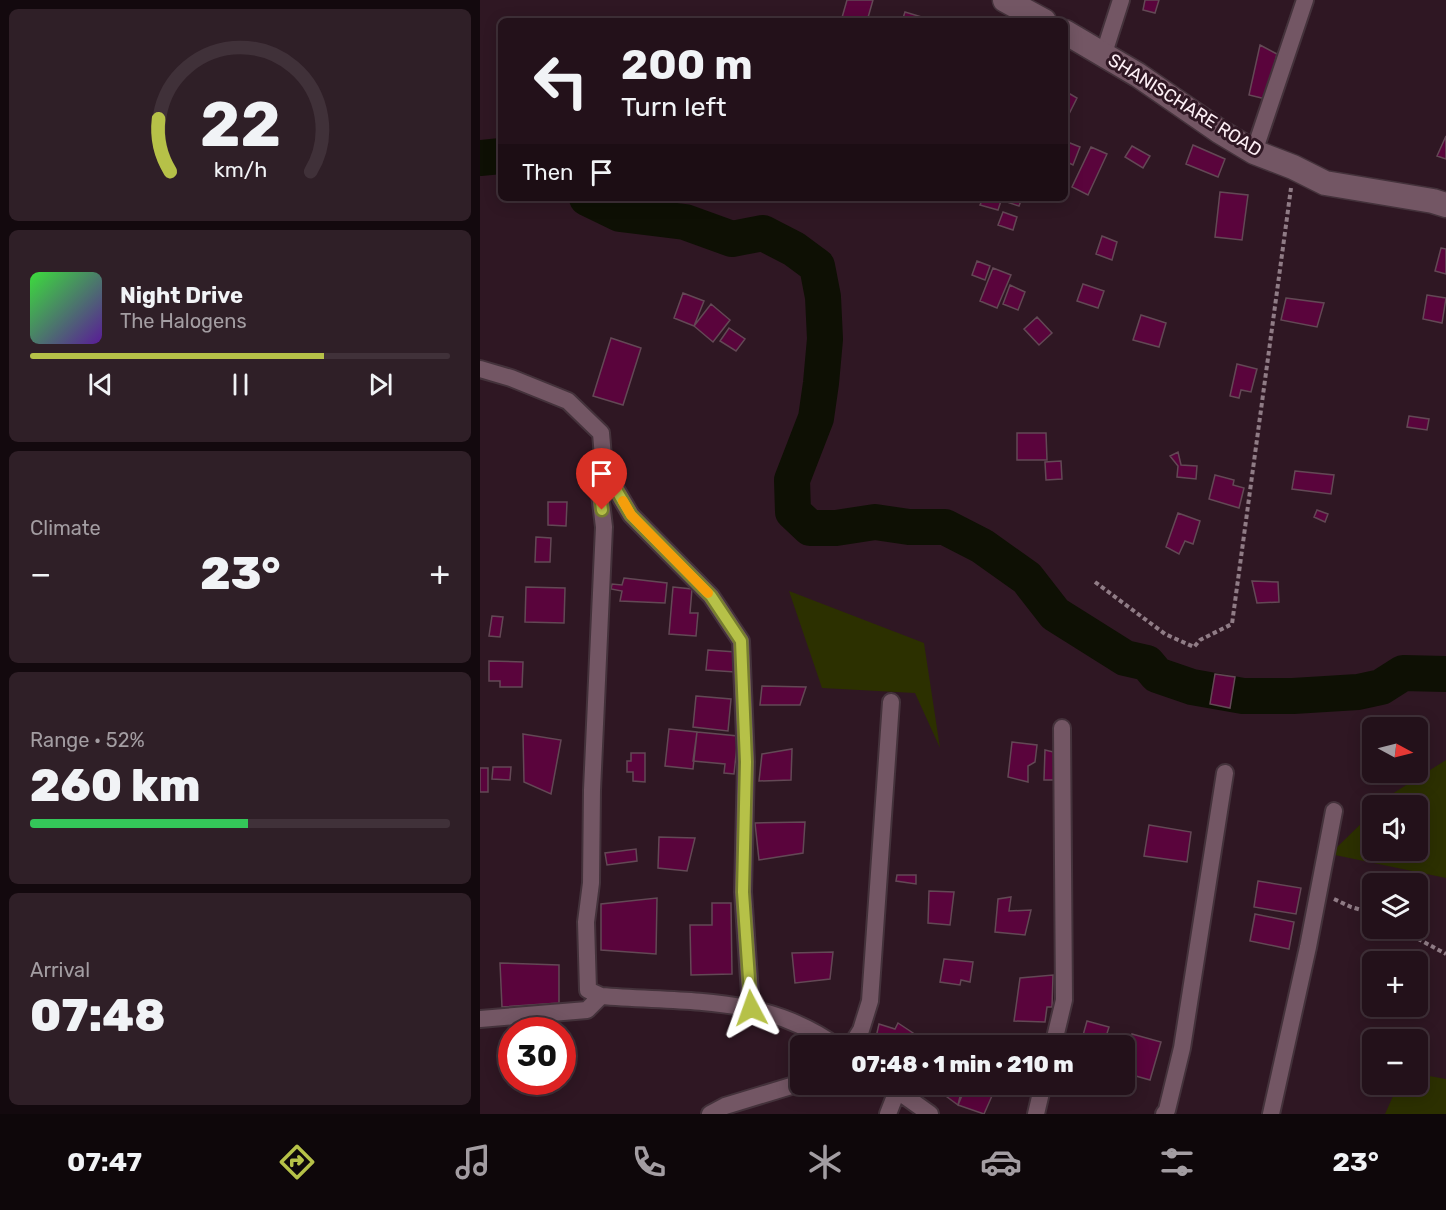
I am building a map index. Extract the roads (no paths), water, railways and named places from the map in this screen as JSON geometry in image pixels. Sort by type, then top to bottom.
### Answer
[{"type":"street","points":[[1005,0],[1038,18]]},
{"type":"street","points":[[1104,53],[1121,0]]},
{"type":"street","points":[[1254,152],[1305,0]]},
{"type":"street","name":"SHANISCHARE ROAD","points":[[1068,34],[1104,53],[1254,152],[1293,167],[1325,183],[1446,205]]},
{"type":"street","points":[[480,369],[511,378],[568,401],[601,433],[604,469],[600,494],[604,526],[592,790],[591,883],[585,942],[588,990],[601,996],[703,1000],[751,1008],[796,1022],[821,1035]]},
{"type":"street","points":[[604,469],[631,515],[711,596],[741,641],[746,762],[743,892],[751,1008]]},
{"type":"street","points":[[858,1035],[870,1001],[891,702]]},
{"type":"street","points":[[1056,1035],[1064,1000],[1062,728]]},
{"type":"street","points":[[1164,1114],[1167,1110],[1182,1048],[1225,773]]},
{"type":"street","points":[[1271,1114],[1319,893],[1334,811]]},
{"type":"street","points":[[480,1019],[587,1010],[601,996]]},
{"type":"street","points":[[710,1114],[725,1106],[790,1086]]},
{"type":"street","points":[[888,1114],[892,1095]]},
{"type":"street","points":[[903,1095],[930,1114]]},
{"type":"street","points":[[1036,1114],[1040,1095]]},
{"type":"waterway","points":[[480,158],[498,156]]},
{"type":"waterway","points":[[593,201],[620,214],[685,222],[732,239],[763,233],[794,249],[817,266],[823,297],[825,339],[821,383],[816,418],[792,480],[793,512],[810,528],[836,528],[875,522],[909,527],[945,527],[982,546],[1027,578],[1055,614],[1125,658],[1147,663],[1157,675],[1192,687],[1243,696],[1293,696],[1358,692],[1381,687],[1403,673],[1446,674]]}]
